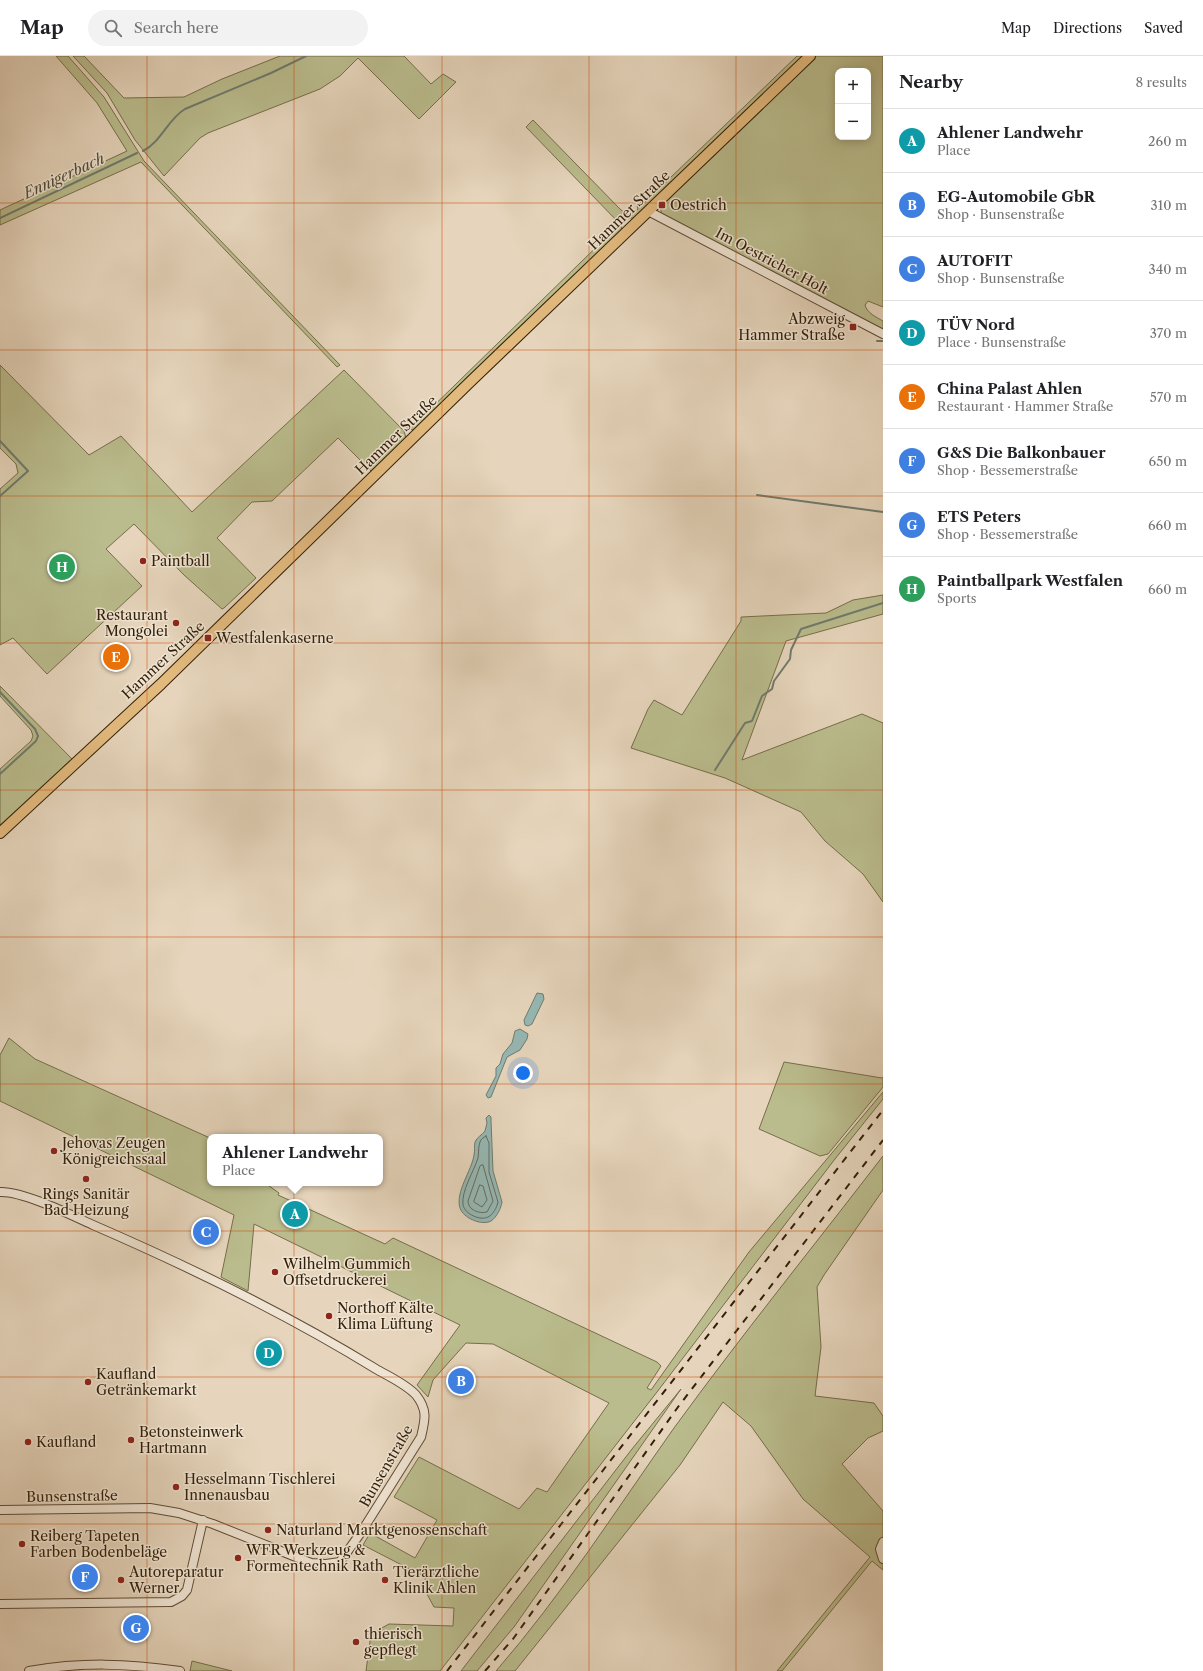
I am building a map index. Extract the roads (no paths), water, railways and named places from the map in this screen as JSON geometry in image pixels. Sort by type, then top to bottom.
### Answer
[{"type":"main road","name":"Hammer Straße","points":[[0,833],[170,675],[648,210],[810,56]]},
{"type":"street","name":"Im Oestricher Holt","points":[[648,210],[883,334]]},
{"type":"street","name":"Bunsenstraße","points":[[0,1192],[24,1196],[68,1214],[181,1263],[242,1293],[332,1342],[409,1389],[424,1406],[425,1420],[421,1437],[362,1531],[340,1562],[326,1564],[311,1563],[203,1520],[179,1513],[150,1508],[0,1510]]},
{"type":"street","points":[[0,1604],[171,1602],[182,1596],[187,1590],[203,1520]]},
{"type":"street","points":[[883,1542],[880,1549],[883,1559]]},
{"type":"street","points":[[29,1671],[55,1666],[106,1664],[133,1665],[180,1671]]},
{"type":"water","points":[[537,993],[543,994],[544,999],[532,1024],[528,1026],[525,1025],[524,1020]]},
{"type":"water","points":[[520,1029],[528,1034],[527,1039],[520,1050],[507,1057],[491,1097],[488,1098],[486,1095],[496,1076],[496,1068],[500,1064],[503,1054],[512,1043],[515,1031]]},
{"type":"water","points":[[489,1115],[491,1117],[493,1171],[502,1202],[501,1207],[491,1221],[478,1222],[469,1218],[462,1212],[459,1202],[462,1188],[473,1161],[475,1142],[485,1131],[487,1123],[486,1118]]},
{"type":"waterway","name":"Ennigerbach","points":[[143,151],[155,142],[179,113],[185,109],[271,73],[306,56]]},
{"type":"waterway","name":"Ennigerbach","points":[[0,218],[137,153]]},
{"type":"waterway","points":[[877,341],[883,341]]},
{"type":"waterway","points":[[0,441],[28,471],[0,496]]},
{"type":"waterway","points":[[757,495],[883,512]]},
{"type":"waterway","points":[[715,770],[745,723],[752,721],[762,696],[772,689],[774,681],[790,659],[791,650],[801,629],[883,603]]},
{"type":"waterway","points":[[0,692],[35,729],[38,736],[36,741],[0,774]]},
{"type":"railway","points":[[447,1671],[883,1110]]},
{"type":"railway","points":[[485,1671],[513,1639],[678,1407],[883,1140]]},
{"type":"place","name":"Oestrich","points":[[662,205]]},
{"type":"place","name":"Abzweig Hammer Straße","points":[[853,327]]},
{"type":"place","name":"Paintball","points":[[143,561]]},
{"type":"place","name":"Paintballpark Westfalen","points":[[62,567]]},
{"type":"place","name":"Restaurant Mongolei","points":[[176,623]]},
{"type":"place","name":"Westfalenkaserne","points":[[208,638]]},
{"type":"place","name":"China Palast Ahlen","points":[[116,657]]},
{"type":"place","name":"Jehovas Zeugen Königreichssaal","points":[[54,1151]]},
{"type":"place","name":"Rings Sanitär Bad Heizung","points":[[86,1179]]},
{"type":"place","name":"Ahlener Landwehr","points":[[295,1214]]},
{"type":"place","name":"AUTOFIT","points":[[206,1232]]},
{"type":"place","name":"Wilhelm Gummich Offsetdruckerei","points":[[275,1272]]},
{"type":"place","name":"Northoff Kälte Klima Lüftung","points":[[329,1316]]},
{"type":"place","name":"TÜV Nord","points":[[269,1353]]},
{"type":"place","name":"EG-Automobile GbR","points":[[461,1381]]},
{"type":"place","name":"Kaufland Getränkemarkt","points":[[88,1382]]},
{"type":"place","name":"Betonsteinwerk Hartmann","points":[[131,1440]]},
{"type":"place","name":"Kaufland","points":[[28,1442]]},
{"type":"place","name":"Hesselmann Tischlerei Innenausbau","points":[[176,1487]]},
{"type":"place","name":"Naturland Marktgenossenschaft","points":[[268,1530]]},
{"type":"place","name":"Reiberg Tapeten Farben Bodenbeläge","points":[[22,1544]]},
{"type":"place","name":"WFR Werkzeug & Formentechnik Rath","points":[[238,1558]]},
{"type":"place","name":"G&S Die Balkonbauer","points":[[85,1577]]},
{"type":"place","name":"Autoreparatur Werner","points":[[121,1580]]},
{"type":"place","name":"Tierärztliche Klinik Ahlen","points":[[385,1580]]},
{"type":"place","name":"ETS Peters","points":[[136,1628]]},
{"type":"place","name":"thierisch gepflegt","points":[[356,1642]]}]
